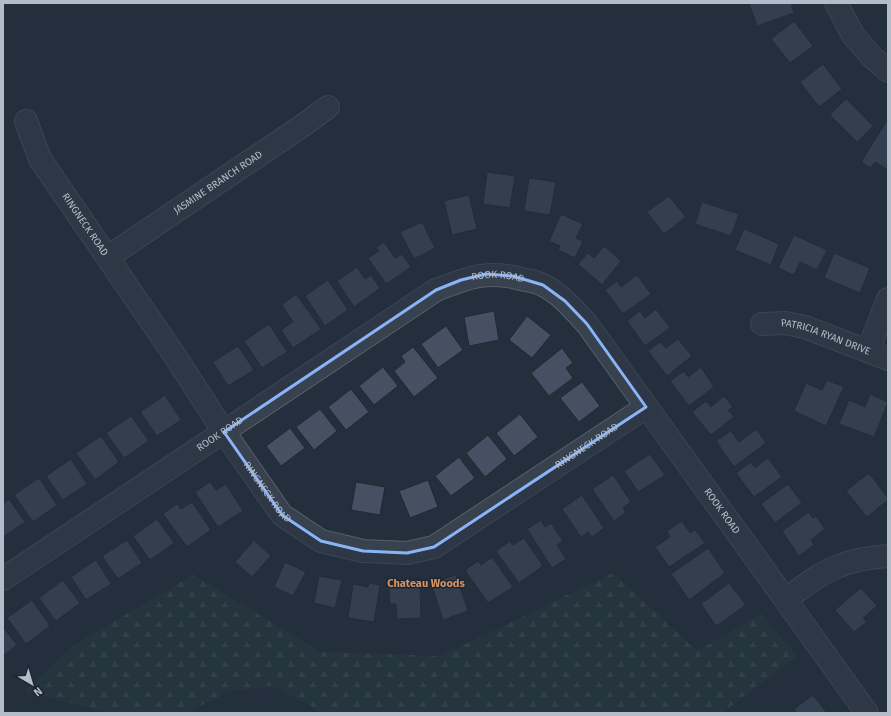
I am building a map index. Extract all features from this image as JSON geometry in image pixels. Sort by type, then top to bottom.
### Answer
[{"type":"street","points":[[836,3],[853,35],[871,56],[888,71]]},
{"type":"street","name":"JASMINE BRANCH ROAD","points":[[108,257],[328,107]]},
{"type":"street","name":"RINGNECK ROAD","points":[[26,121],[40,159],[175,356],[224,432],[282,515],[321,541],[363,551],[407,553],[434,547],[646,407]]},
{"type":"street","name":"ROOK ROAD","points":[[3,579],[436,290],[461,280],[486,274],[513,276],[543,285],[565,301],[587,324],[868,713]]},
{"type":"street","points":[[868,351],[888,300]]},
{"type":"street","name":"PATRICIA RYAN DRIVE","points":[[762,324],[785,323],[805,327],[888,359]]},
{"type":"street","points":[[786,599],[816,578],[838,566],[860,560],[888,556]]},
{"type":"highlighted area","points":[[486,274],[513,276],[543,285],[565,301],[587,324],[646,407],[434,547],[407,553],[363,551],[321,541],[282,515],[224,432],[436,290],[461,280]]},
{"type":"green space","points":[[613,573],[697,651],[761,614],[797,656],[722,713],[318,713],[310,705],[271,686],[229,691],[187,713],[109,713],[25,691],[74,645],[193,575],[321,652],[440,656]]},
{"type":"building","points":[[749,3],[791,3],[794,13],[757,26]]},
{"type":"building","points":[[794,21],[813,46],[790,63],[771,39]]},
{"type":"building","points":[[823,64],[842,89],[819,107],[800,82]]},
{"type":"building","points":[[846,99],[873,126],[857,142],[830,115]]},
{"type":"building","points":[[886,122],[888,123],[888,170],[875,162],[871,168],[861,162]]},
{"type":"building","points":[[487,172],[515,176],[510,208],[483,204]]},
{"type":"building","points":[[529,178],[556,182],[550,215],[524,211]]},
{"type":"building","points":[[469,195],[477,229],[452,235],[444,201]]},
{"type":"building","points":[[669,196],[686,217],[664,234],[647,212]]},
{"type":"building","points":[[702,202],[739,214],[731,236],[695,224]]},
{"type":"building","points":[[561,214],[583,224],[576,238],[583,241],[575,258],[558,250],[560,246],[549,241]]},
{"type":"building","points":[[422,222],[435,248],[414,259],[400,232]]},
{"type":"building","points":[[744,229],[779,244],[771,265],[735,250]]},
{"type":"building","points":[[794,235],[827,250],[817,270],[800,262],[794,275],[778,268]]},
{"type":"building","points":[[384,242],[395,258],[402,254],[411,267],[386,284],[368,258],[379,251],[376,248]]},
{"type":"building","points":[[604,246],[621,261],[602,285],[578,264],[588,253],[594,258]]},
{"type":"building","points":[[834,253],[870,268],[860,293],[824,278]]},
{"type":"building","points":[[357,267],[365,279],[371,275],[380,288],[354,307],[337,281]]},
{"type":"building","points":[[637,275],[651,294],[623,314],[605,290],[617,281],[621,287]]},
{"type":"building","points":[[328,280],[348,310],[325,326],[305,296]]},
{"type":"building","points":[[296,294],[321,329],[293,348],[281,330],[293,322],[282,305]]},
{"type":"building","points":[[656,309],[670,328],[645,346],[627,321],[640,311],[645,318]]},
{"type":"building","points":[[494,311],[499,340],[469,346],[464,317]]},
{"type":"building","points":[[527,316],[551,335],[532,358],[509,340]]},
{"type":"building","points":[[269,324],[287,352],[262,368],[244,341]]},
{"type":"building","points":[[446,326],[463,350],[438,368],[421,344]]},
{"type":"building","points":[[678,339],[692,356],[667,376],[648,351],[660,342],[666,348]]},
{"type":"building","points":[[238,346],[254,370],[228,386],[213,362]]},
{"type":"building","points":[[413,347],[438,378],[414,397],[394,371],[405,362],[401,356]]},
{"type":"building","points":[[562,348],[573,363],[566,368],[573,378],[549,396],[531,373]]},
{"type":"building","points":[[383,367],[398,386],[374,405],[359,386]]},
{"type":"building","points":[[701,367],[714,387],[689,406],[670,381],[684,371],[688,377]]},
{"type":"building","points":[[827,380],[844,387],[826,426],[794,411],[806,383],[822,390]]},
{"type":"building","points":[[582,382],[600,406],[579,422],[560,398]]},
{"type":"building","points":[[351,389],[369,412],[346,430],[328,407]]},
{"type":"building","points":[[870,394],[888,402],[874,437],[839,424],[849,400],[865,407]]},
{"type":"building","points":[[165,395],[181,420],[157,436],[140,412]]},
{"type":"building","points":[[724,396],[733,407],[728,410],[734,417],[711,435],[692,412],[706,401],[711,407]]},
{"type":"building","points":[[320,409],[337,431],[314,450],[296,427]]},
{"type":"building","points":[[520,414],[538,437],[514,456],[496,433]]},
{"type":"building","points":[[131,416],[149,441],[124,458],[106,433]]},
{"type":"building","points":[[290,428],[305,448],[281,466],[266,446]]},
{"type":"building","points":[[756,429],[766,443],[734,467],[716,441],[731,431],[739,442]]},
{"type":"building","points":[[488,435],[507,459],[485,477],[466,453]]},
{"type":"building","points":[[101,436],[119,462],[95,480],[76,453]]},
{"type":"building","points":[[650,454],[665,475],[638,492],[624,471]]},
{"type":"building","points":[[459,457],[475,478],[451,496],[435,476]]},
{"type":"building","points":[[768,458],[782,477],[754,497],[736,473],[751,462],[755,468]]},
{"type":"building","points":[[71,459],[87,484],[63,500],[46,476]]},
{"type":"building","points":[[869,473],[888,500],[867,517],[846,491]]},
{"type":"building","points":[[613,475],[631,502],[623,508],[626,513],[614,521],[592,489]]},
{"type":"building","points":[[39,478],[57,505],[33,522],[14,495]]},
{"type":"building","points":[[428,480],[438,507],[410,518],[399,491]]},
{"type":"building","points":[[210,482],[216,490],[226,484],[243,511],[218,527],[195,492]]},
{"type":"building","points":[[356,482],[385,487],[380,515],[351,510]]},
{"type":"building","points":[[788,484],[802,503],[775,523],[761,504]]},
{"type":"building","points":[[582,495],[604,528],[592,537],[588,532],[581,537],[562,509]]},
{"type":"building","points":[[9,499],[25,522],[3,537],[3,503]]},
{"type":"building","points":[[192,502],[211,530],[187,547],[163,514],[177,504],[181,509]]},
{"type":"building","points":[[809,512],[813,518],[816,516],[825,529],[811,540],[814,545],[799,556],[782,531]]},
{"type":"building","points":[[157,519],[174,543],[150,560],[133,536]]},
{"type":"building","points":[[541,520],[545,527],[551,523],[563,541],[557,545],[566,559],[552,568],[527,529]]},
{"type":"building","points":[[682,521],[690,533],[695,530],[705,543],[669,567],[655,547],[670,537],[667,531]]},
{"type":"building","points":[[524,538],[543,566],[519,583],[496,551],[510,541],[513,545]]},
{"type":"building","points":[[127,540],[142,563],[118,579],[102,556]]},
{"type":"building","points":[[254,540],[271,556],[252,577],[235,562]]},
{"type":"building","points":[[708,548],[725,573],[689,600],[671,574]]},
{"type":"building","points":[[492,557],[513,587],[488,603],[465,570],[478,561],[481,565]]},
{"type":"building","points":[[96,560],[111,584],[86,600],[71,577]]},
{"type":"building","points":[[285,562],[306,572],[293,596],[274,587]]},
{"type":"building","points":[[456,575],[468,611],[443,620],[432,586],[444,582],[443,579]]},
{"type":"building","points":[[319,576],[342,580],[335,608],[314,603]]},
{"type":"building","points":[[63,580],[80,603],[56,621],[39,598]]},
{"type":"building","points":[[369,583],[380,585],[374,622],[348,618],[353,584],[368,587]]},
{"type":"building","points":[[729,583],[746,605],[716,626],[701,604]]},
{"type":"building","points":[[408,586],[408,588],[420,587],[421,618],[397,619],[396,604],[390,604],[389,587]]},
{"type":"building","points":[[861,588],[877,606],[863,618],[867,622],[854,632],[835,610]]},
{"type":"building","points":[[32,600],[50,626],[26,644],[7,618]]},
{"type":"building","points":[[3,627],[17,645],[3,656]]},
{"type":"building","points":[[813,695],[827,713],[797,713],[794,709]]},
{"type":"district","name":"Chateau Woods","points":[[426,583]]}]
